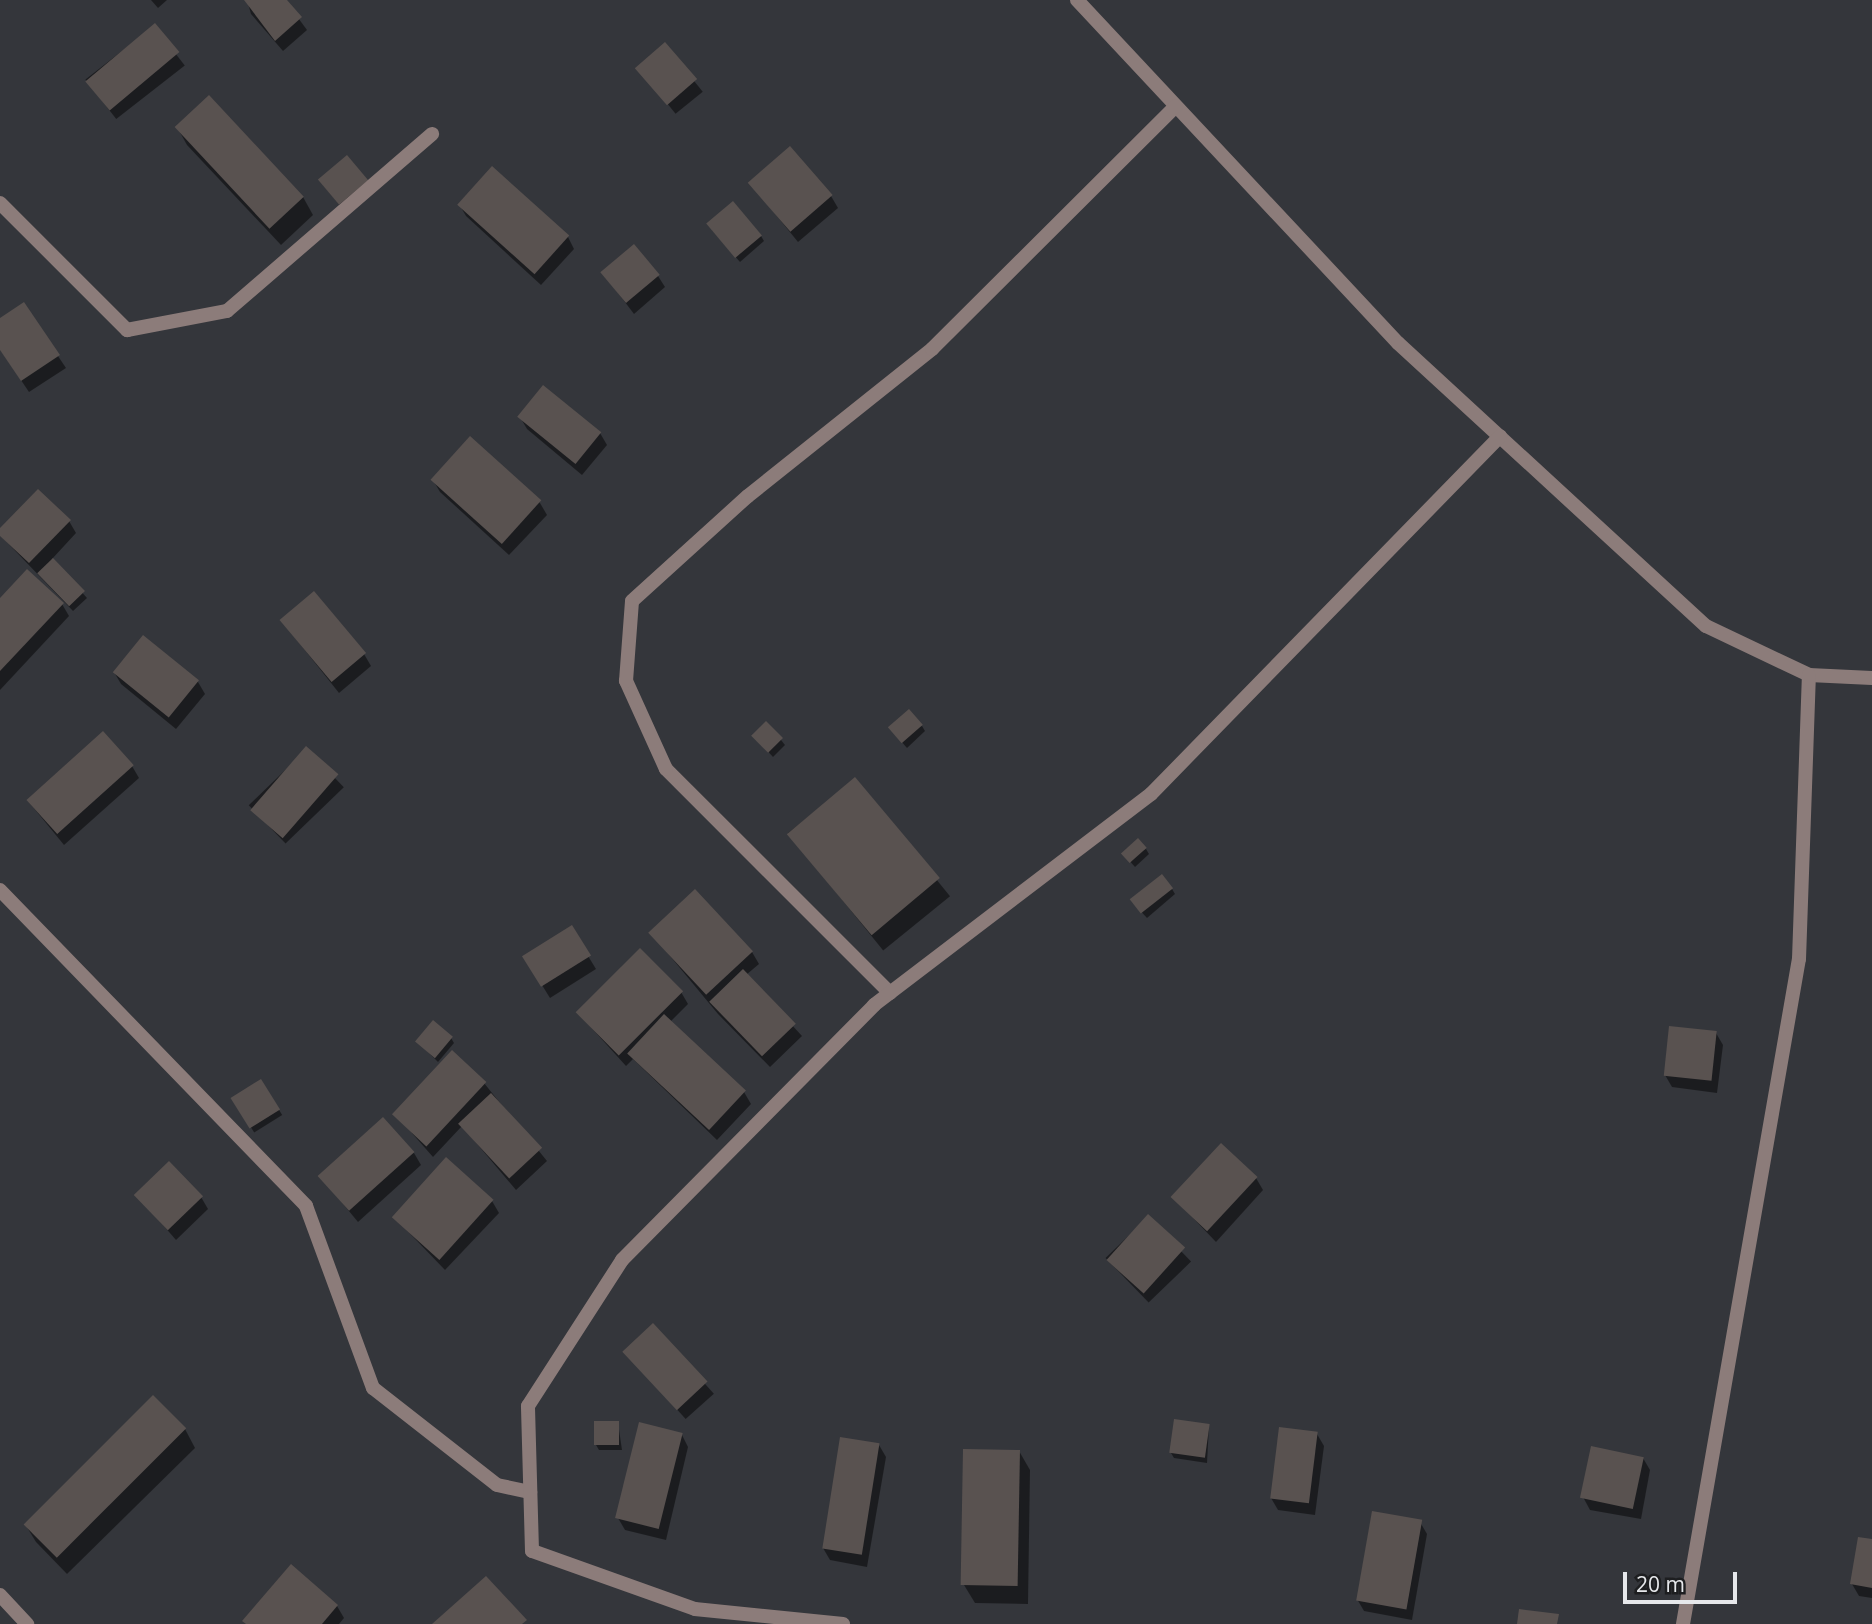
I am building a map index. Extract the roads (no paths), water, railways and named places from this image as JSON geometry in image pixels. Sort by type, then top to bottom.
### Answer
[{"type":"street","points":[[1077,0],[1398,343],[1706,626],[1809,675],[1872,678]]},
{"type":"street","points":[[890,993],[666,769],[626,681],[632,601],[748,496],[932,349],[1176,106]]},
{"type":"street","points":[[0,204],[127,330],[227,311],[432,134]]},
{"type":"street","points":[[843,1624],[695,1609],[532,1550],[528,1406],[622,1260],[890,993],[1152,794],[1500,436]]},
{"type":"street","points":[[1683,1624],[1799,959],[1809,675]]},
{"type":"street","points":[[0,890],[306,1206],[373,1388],[498,1485],[530,1492]]},
{"type":"street","points":[[0,1595],[27,1624]]}]
